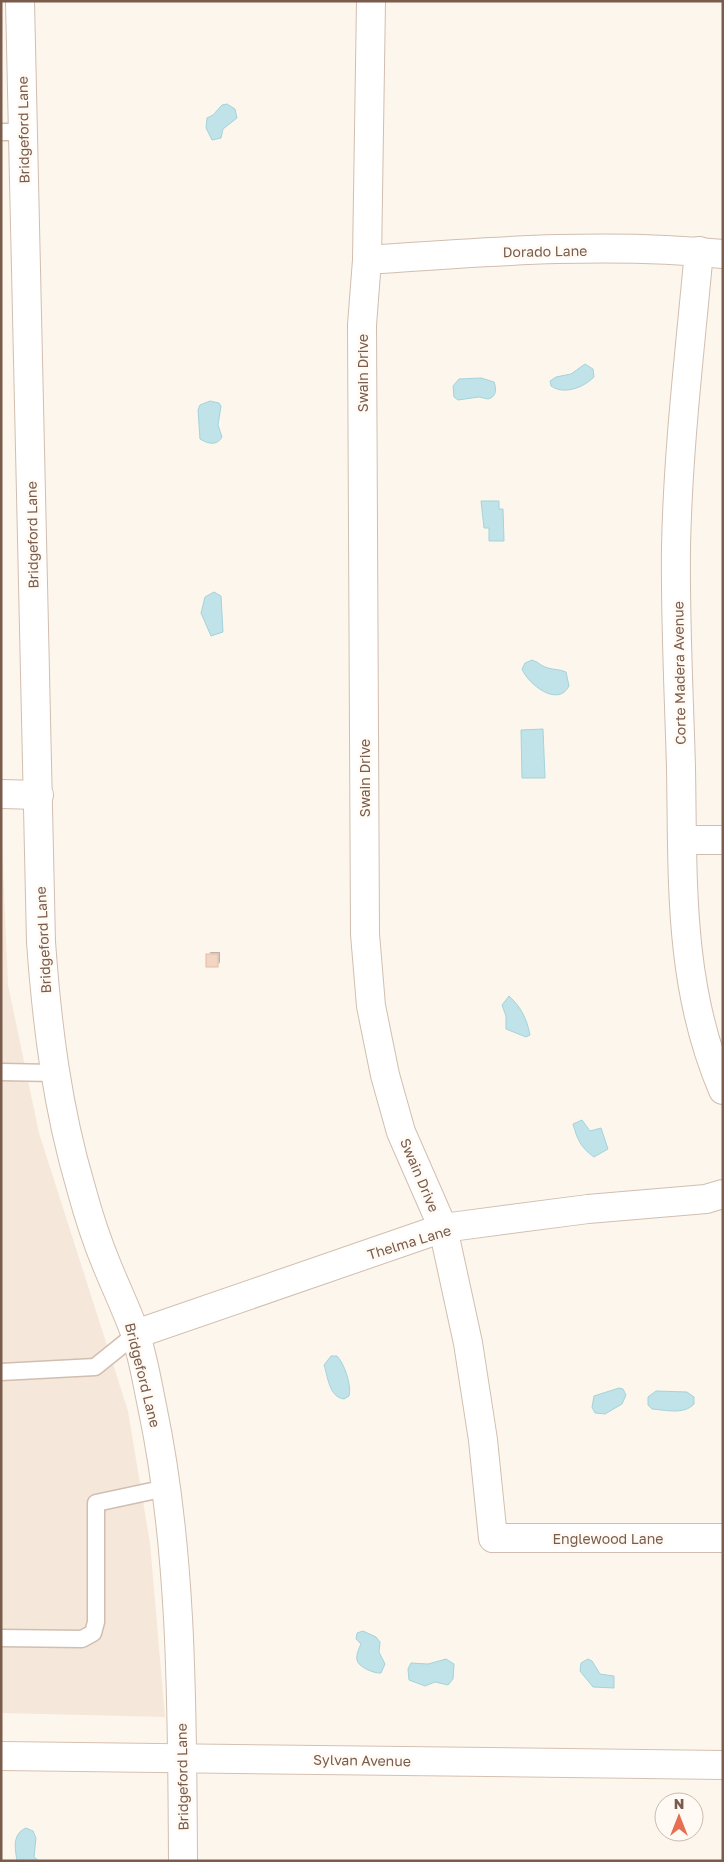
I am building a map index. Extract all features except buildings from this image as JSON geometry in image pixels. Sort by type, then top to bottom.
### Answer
[{"type":"street","name":"Bridgeford Lane","points":[[20,1],[12,132],[38,795],[41,942],[47,1021],[60,1102],[81,1188],[107,1266],[136,1334],[153,1408],[166,1488],[175,1582],[182,1757],[183,1861]]},
{"type":"street","name":"Swain Drive","points":[[371,1],[367,260],[362,325],[365,934],[371,1006],[384,1075],[401,1132],[443,1228],[468,1343],[483,1440],[493,1538]]},
{"type":"street","name":"Dorado Lane","points":[[367,260],[486,252],[608,249],[711,252]]},
{"type":"street","name":"Corte Madera Avenue","points":[[711,252],[680,461],[676,549],[682,902],[688,962],[698,1012],[723,1090]]},
{"type":"street","points":[[1,794],[38,795]]},
{"type":"street","points":[[682,840],[723,840]]},
{"type":"street","name":"Thelma Lane","points":[[136,1334],[443,1228],[588,1209],[706,1200],[723,1194]]},
{"type":"street","name":"Englewood Lane","points":[[493,1538],[723,1538]]},
{"type":"street","name":"Sylvan Avenue","points":[[1,1756],[723,1765]]},
{"type":"lane","points":[[1,1072],[55,1073]]},
{"type":"lane","points":[[1,1372],[95,1367],[136,1334]]},
{"type":"lane","points":[[1,1638],[82,1640],[93,1633],[96,1622],[96,1503],[166,1488]]},
{"type":"shaded area","points":[[1,819],[8,985],[39,1133],[128,1411],[150,1543],[165,1717],[1,1713]]},
{"type":"water","points":[[227,104],[235,109],[237,118],[223,129],[221,138],[212,140],[206,128],[207,118],[213,115],[222,105]]},
{"type":"water","points":[[585,364],[593,369],[594,377],[590,381],[579,387],[567,390],[556,389],[551,386],[550,381],[556,377],[571,374]]},
{"type":"water","points":[[481,378],[494,382],[496,390],[493,397],[488,399],[479,397],[458,400],[454,397],[453,386],[459,379]]},
{"type":"water","points":[[210,401],[219,403],[221,406],[218,425],[222,437],[215,443],[200,439],[198,410],[200,405]]},
{"type":"water","points":[[481,501],[499,501],[499,509],[503,509],[504,541],[489,541],[489,528],[484,528]]},
{"type":"water","points":[[214,592],[221,596],[223,632],[211,636],[201,613],[205,597]]},
{"type":"water","points":[[532,660],[546,667],[566,672],[569,686],[564,692],[558,695],[551,694],[530,681],[522,669],[525,663]]},
{"type":"water","points":[[543,729],[545,778],[522,778],[521,730]]},
{"type":"water","points":[[509,996],[517,1004],[525,1019],[530,1035],[526,1037],[506,1029],[506,1016],[502,1005]]},
{"type":"water","points":[[582,1120],[590,1131],[601,1128],[608,1149],[594,1157],[583,1147],[573,1124]]},
{"type":"water","points":[[331,1356],[337,1356],[347,1374],[350,1391],[349,1396],[344,1399],[335,1395],[328,1381],[324,1365]]},
{"type":"water","points":[[619,1388],[623,1389],[626,1395],[622,1404],[605,1414],[595,1413],[592,1407],[594,1396]]},
{"type":"water","points":[[656,1391],[687,1392],[694,1397],[694,1404],[680,1411],[652,1409],[648,1405],[648,1397]]},
{"type":"water","points":[[363,1631],[376,1637],[380,1642],[379,1652],[385,1664],[381,1673],[367,1670],[358,1663],[357,1656],[361,1644],[356,1639],[357,1633]]},
{"type":"water","points":[[446,1659],[454,1664],[453,1679],[448,1685],[435,1682],[425,1686],[409,1680],[408,1669],[411,1663],[428,1664]]},
{"type":"water","points":[[588,1659],[592,1661],[600,1674],[614,1676],[614,1688],[593,1687],[580,1671],[581,1663]]},
{"type":"water","points":[[26,1828],[33,1831],[36,1838],[34,1857],[39,1861],[17,1861],[16,1838]]}]
